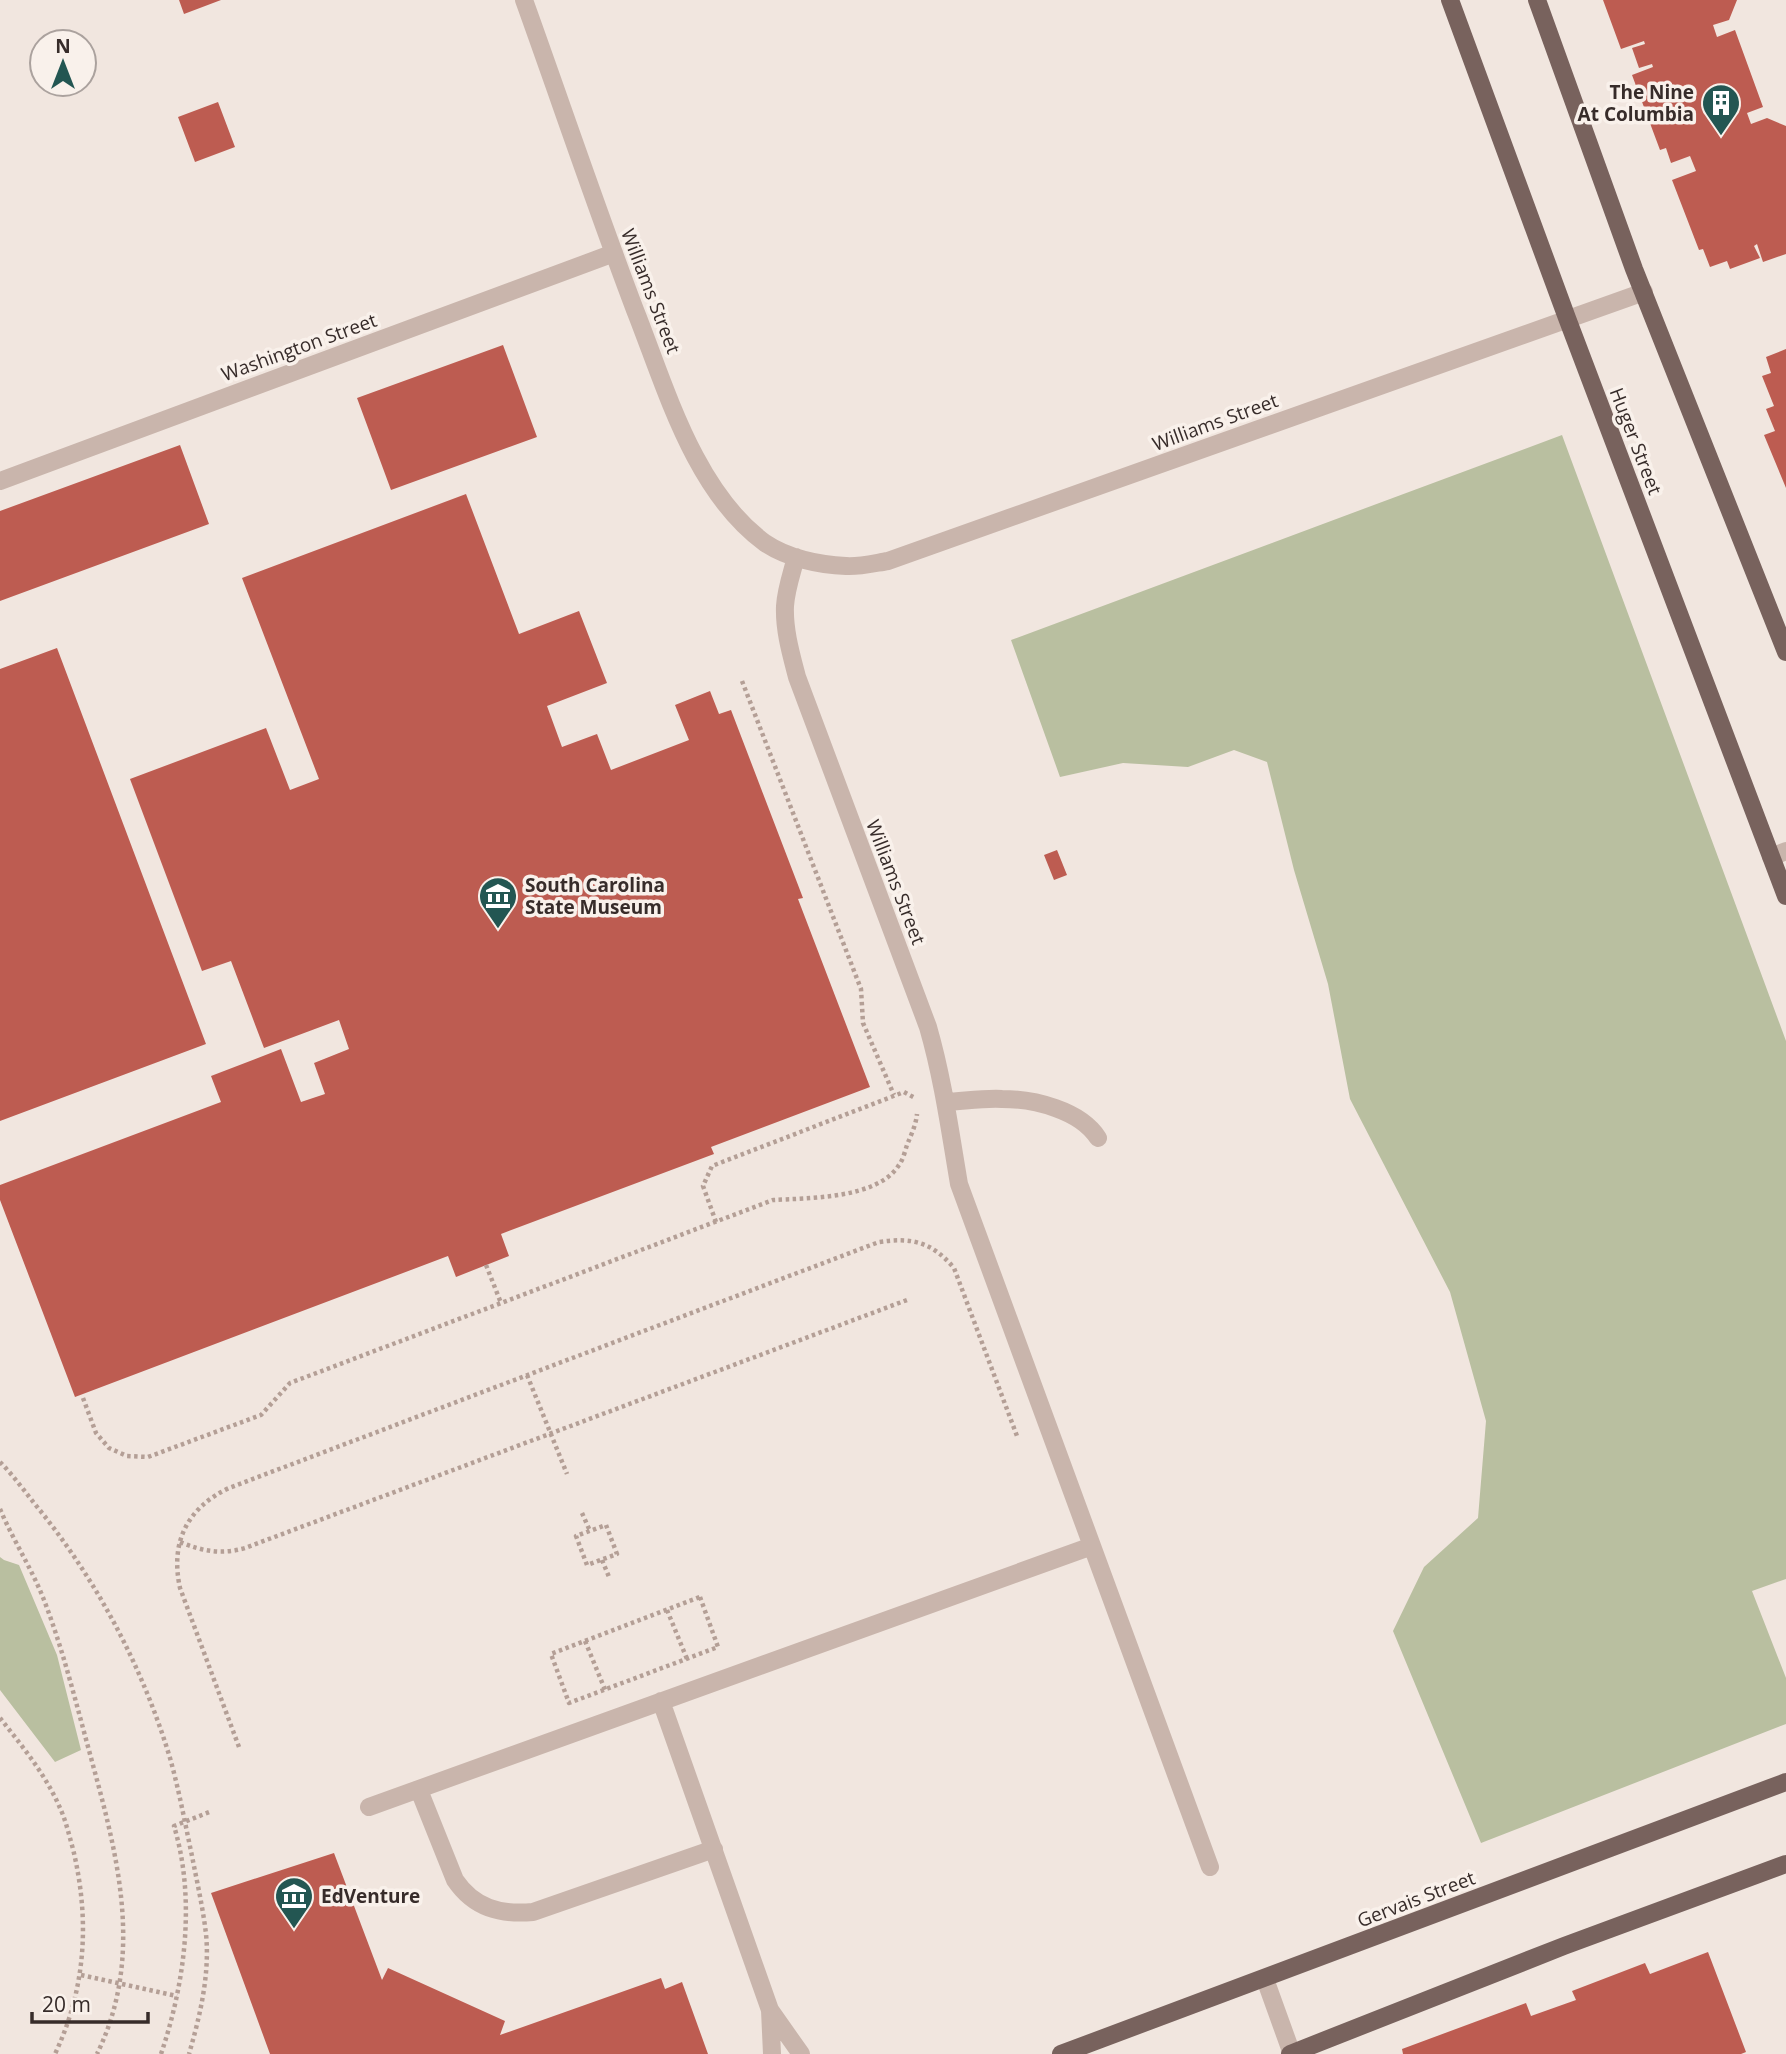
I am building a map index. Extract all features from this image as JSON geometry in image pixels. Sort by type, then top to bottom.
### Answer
[{"type":"main road","name":"Huger Street","points":[[1450,0],[1567,318],[1778,854],[1786,896]]},
{"type":"main road","points":[[1537,0],[1644,292],[1786,652]]},
{"type":"main road","name":"Gervais Street","points":[[1061,2054],[1786,1782]]},
{"type":"main road","points":[[1292,2054],[1564,1946],[1786,1864]]},
{"type":"street","name":"Williams Street","points":[[524,0],[614,253],[682,429],[715,488],[736,517],[768,544],[796,557],[815,562],[848,567],[888,561],[1644,292]]},
{"type":"street","name":"Washington Street","points":[[0,481],[614,253]]},
{"type":"street","name":"Williams Street","points":[[796,557],[785,606],[786,627],[797,677],[928,1027],[939,1064],[959,1184],[1210,1867]]},
{"type":"street","points":[[946,1102],[1002,1099],[1031,1102],[1070,1115],[1086,1125],[1097,1138]]},
{"type":"street","points":[[369,1807],[1092,1546]]},
{"type":"street","points":[[661,1702],[770,2010],[801,2054]]},
{"type":"street","points":[[419,1790],[454,1880],[473,1901],[500,1912],[533,1912],[713,1849]]},
{"type":"street","points":[[1265,1979],[1292,2054]]},
{"type":"street","points":[[770,2010],[772,2054]]},
{"type":"path","points":[[742,681],[861,989],[863,1023],[894,1096]]},
{"type":"path","points":[[83,1398],[96,1433],[109,1448],[127,1456],[148,1457],[261,1415],[290,1383],[716,1222],[773,1200],[852,1194],[872,1186],[900,1165],[917,1117],[915,1098],[904,1092],[712,1166],[703,1185],[716,1222]]},
{"type":"path","points":[[239,1747],[180,1588],[176,1563],[186,1524],[209,1498],[218,1493],[879,1242],[911,1240],[928,1245],[954,1268],[1017,1436]]},
{"type":"path","points":[[486,1265],[501,1303]]},
{"type":"path","points":[[180,1542],[218,1553],[246,1548],[906,1300]]},
{"type":"path","points":[[527,1375],[567,1474]]},
{"type":"path","points":[[0,1462],[55,1528],[80,1563],[148,1694],[161,1730],[185,1822],[206,1936],[205,1978],[199,2018],[189,2054]]},
{"type":"path","points":[[1,1512],[43,1599],[65,1659],[98,1783],[122,1896],[125,1935],[121,1984],[113,2015],[97,2054]]},
{"type":"path","points":[[582,1513],[590,1531]]},
{"type":"path","points":[[606,1525],[617,1554],[587,1565],[576,1536],[590,1531],[606,1525]]},
{"type":"path","points":[[602,1560],[609,1577]]},
{"type":"path","points":[[700,1597],[718,1647],[569,1703],[551,1654],[667,1609],[700,1597]]},
{"type":"path","points":[[667,1609],[687,1659]]},
{"type":"path","points":[[585,1641],[605,1690]]},
{"type":"path","points":[[0,1718],[46,1781],[60,1807],[78,1871],[83,1908],[81,1975],[64,2035],[55,2054]]},
{"type":"path","points":[[161,2054],[177,1996],[185,1927],[181,1857],[174,1826],[212,1811]]},
{"type":"path","points":[[81,1975],[177,1996]]},
{"type":"green space","points":[[1562,435],[1786,1041],[1786,1579],[1752,1591],[1786,1678],[1786,1724],[1481,1843],[1393,1631],[1424,1567],[1478,1518],[1486,1421],[1450,1292],[1350,1099],[1328,984],[1294,870],[1267,762],[1234,750],[1188,767],[1123,763],[1060,777],[1011,640]]},
{"type":"green space","points":[[0,1557],[19,1565],[57,1655],[81,1750],[55,1762],[0,1690]]},
{"type":"building","points":[[179,0],[221,0],[184,14]]},
{"type":"building","name":"The Nine At Columbia","points":[[1603,0],[1737,0],[1729,20],[1713,25],[1717,37],[1735,30],[1763,107],[1747,113],[1751,124],[1767,118],[1786,126],[1786,254],[1763,262],[1757,244],[1754,246],[1760,258],[1730,269],[1727,261],[1710,267],[1703,249],[1699,250],[1672,180],[1696,171],[1690,156],[1671,163],[1666,148],[1660,150],[1632,75],[1653,67],[1652,64],[1639,68],[1632,48],[1645,44],[1644,41],[1621,49]]},
{"type":"building","points":[[218,102],[235,147],[195,162],[178,117]]},
{"type":"building","points":[[503,345],[537,437],[391,490],[357,398]]},
{"type":"building","points":[[1786,349],[1786,488],[1764,435],[1775,431],[1766,409],[1774,406],[1762,376],[1771,373],[1766,357]]},
{"type":"building","points":[[180,445],[209,524],[0,601],[0,511]]},
{"type":"building","name":"South Carolina State Museum","points":[[466,494],[519,634],[579,611],[607,683],[547,706],[562,747],[597,734],[611,770],[689,740],[675,705],[710,691],[719,714],[731,710],[803,898],[798,899],[870,1087],[711,1147],[714,1154],[501,1234],[509,1256],[456,1277],[448,1256],[75,1397],[0,1200],[0,1185],[221,1102],[211,1076],[281,1049],[301,1102],[325,1094],[314,1063],[349,1049],[339,1020],[264,1048],[231,961],[202,971],[130,779],[266,728],[290,790],[319,779],[242,578]]},
{"type":"building","points":[[57,648],[206,1044],[0,1121],[0,669]]},
{"type":"building","points":[[1057,850],[1067,875],[1054,880],[1044,855]]},
{"type":"building","name":"EdVenture","points":[[334,1853],[382,1980],[388,1968],[505,2021],[500,2035],[661,1978],[665,1989],[682,1982],[708,2054],[270,2054],[211,1893]]},
{"type":"building","points":[[1708,1952],[1746,2052],[1741,2054],[1403,2054],[1402,2049],[1526,2003],[1531,2016],[1576,2000],[1572,1991],[1645,1963],[1650,1974]]},
{"type":"place","name":"The Nine At Columbia","points":[[1721,137]]},
{"type":"place","name":"South Carolina State Museum","points":[[498,930]]},
{"type":"place","name":"EdVenture","points":[[294,1930]]}]
